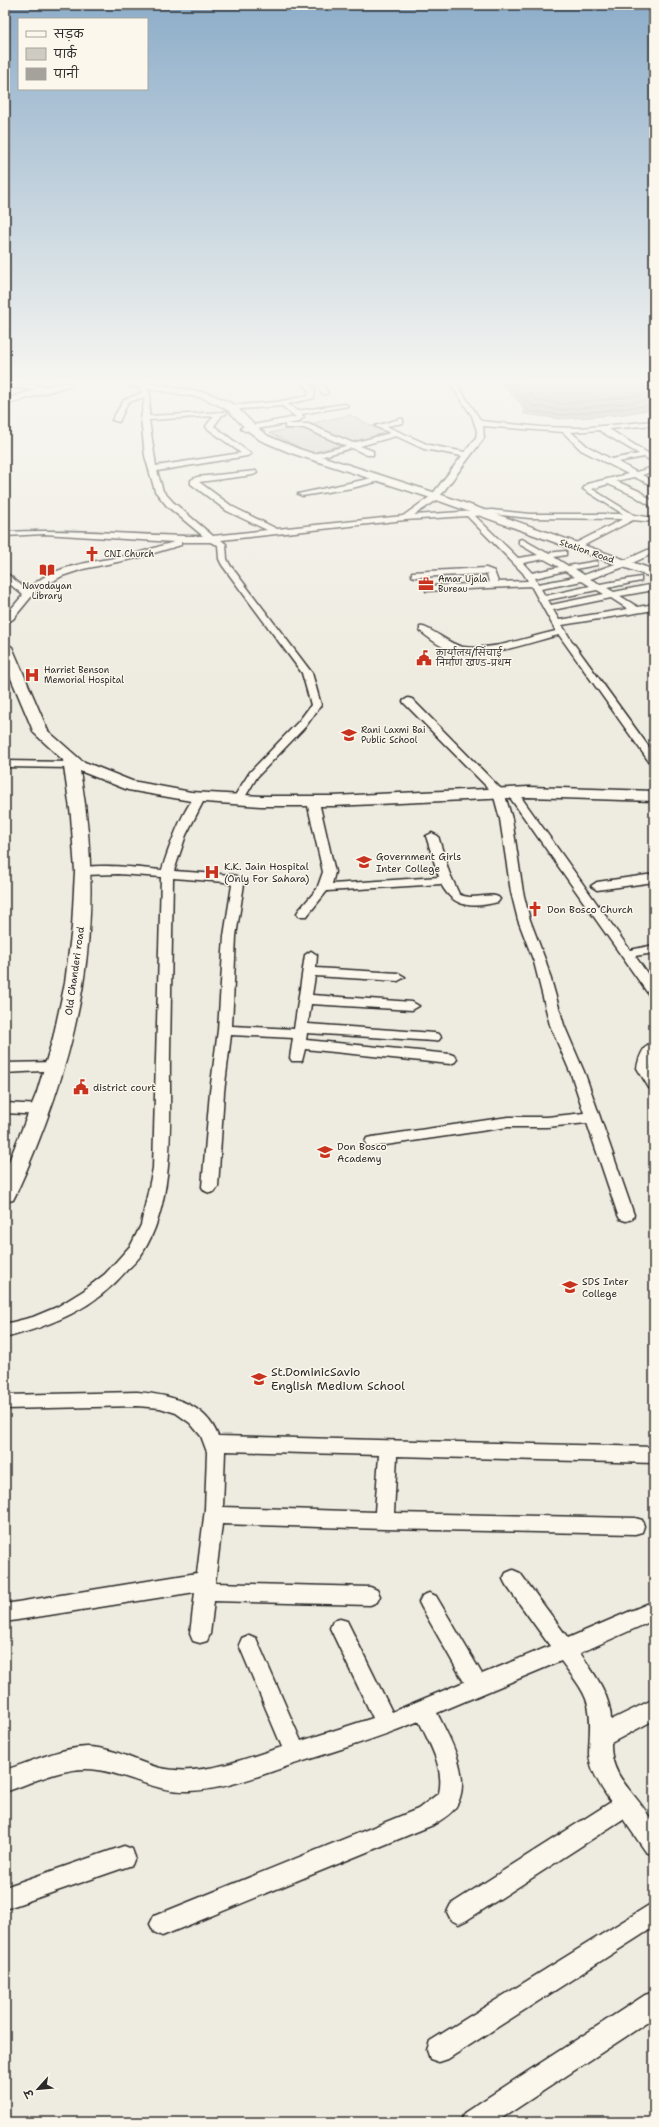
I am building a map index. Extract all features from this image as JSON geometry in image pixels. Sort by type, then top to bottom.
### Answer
[{"type":"main road","points":[[387,482],[434,497]]},
{"type":"main road","points":[[389,482],[434,497],[473,513],[654,575]]},
{"type":"main road","name":"Station Road","points":[[473,513],[623,564]]},
{"type":"main road","points":[[5,647],[41,733],[48,743],[70,763],[122,782],[160,792],[199,798],[313,802],[505,792],[654,796]]},
{"type":"main road","name":"Old Chanderi road","points":[[5,1194],[31,1138],[41,1110],[56,1067],[71,1006],[82,912],[83,871],[80,816],[70,763]]},
{"type":"street","points":[[156,482],[164,499],[216,542],[226,566],[307,673],[315,698],[316,705],[312,712],[256,770],[231,800]]},
{"type":"street","points":[[194,482],[230,509],[277,532]]},
{"type":"street","points":[[302,494],[352,486],[365,482]]},
{"type":"street","points":[[405,518],[434,497],[446,482]]},
{"type":"street","points":[[606,482],[587,489],[636,518]]},
{"type":"street","points":[[612,482],[636,493],[654,506]]},
{"type":"street","points":[[636,493],[654,490]]},
{"type":"street","points":[[5,534],[55,532],[216,542],[277,532],[405,518],[492,512],[544,516],[652,518],[654,529]]},
{"type":"street","points":[[473,513],[502,546],[515,558],[531,579],[555,620],[654,761]]},
{"type":"street","points":[[575,547],[636,518]]},
{"type":"street","points":[[5,621],[21,604],[26,594],[49,578],[65,572],[152,552],[188,540]]},
{"type":"street","points":[[502,546],[526,541],[536,551],[637,610]]},
{"type":"street","points":[[531,579],[583,578],[623,564],[654,550]]},
{"type":"street","points":[[515,558],[536,551]]},
{"type":"street","points":[[515,558],[546,556],[563,553]]},
{"type":"street","points":[[531,579],[558,563],[580,558]]},
{"type":"street","points":[[429,589],[494,585],[531,579],[594,564]]},
{"type":"street","points":[[415,574],[486,571],[491,573],[494,585]]},
{"type":"street","points":[[600,572],[634,591]]},
{"type":"street","points":[[5,575],[26,594]]},
{"type":"street","points":[[542,599],[638,579]]},
{"type":"street","points":[[423,629],[442,644],[466,650],[487,648],[613,596],[654,587]]},
{"type":"street","points":[[555,620],[647,598]]},
{"type":"street","points":[[555,620],[654,608]]},
{"type":"street","points":[[408,701],[505,792],[654,992]]},
{"type":"street","points":[[5,764],[70,763]]},
{"type":"street","points":[[505,792],[506,819],[520,907],[540,962],[548,997],[557,1025],[593,1117],[626,1215]]},
{"type":"street","points":[[5,1331],[36,1323],[63,1312],[89,1295],[111,1278],[137,1249],[149,1225],[161,1168],[167,874],[173,850],[183,826],[199,798]]},
{"type":"street","points":[[303,913],[325,888],[329,872],[313,802]]},
{"type":"street","points":[[432,836],[446,880],[451,891],[458,899],[473,901],[494,899]]},
{"type":"street","points":[[83,871],[118,870],[232,879],[238,884],[230,936],[226,1030],[217,1099],[210,1187]]},
{"type":"street","points":[[597,886],[654,878]]},
{"type":"street","points":[[325,888],[446,880]]},
{"type":"street","points":[[627,954],[654,949]]},
{"type":"street","points":[[297,1058],[311,955]]},
{"type":"street","points":[[309,972],[398,976]]},
{"type":"street","points":[[305,999],[412,1006]]},
{"type":"street","points":[[226,1030],[300,1035],[434,1037]]},
{"type":"street","points":[[300,1035],[450,1059]]},
{"type":"street","points":[[654,1046],[646,1057],[644,1068],[654,1085]]},
{"type":"street","points":[[5,1068],[56,1067]]},
{"type":"street","points":[[5,1108],[41,1110]]},
{"type":"street","points":[[372,1142],[508,1122],[547,1122],[593,1117]]},
{"type":"street","points":[[5,1402],[137,1399],[160,1401],[181,1407],[196,1418],[208,1432],[216,1452],[213,1515],[200,1634]]},
{"type":"street","points":[[212,1443],[654,1455]]},
{"type":"street","points":[[384,1521],[388,1448]]},
{"type":"street","points":[[213,1515],[384,1521],[635,1526]]},
{"type":"street","points":[[513,1579],[589,1683],[598,1703],[601,1717],[600,1756],[604,1769],[625,1805],[654,1844]]},
{"type":"street","points":[[5,1613],[205,1587],[370,1596]]},
{"type":"street","points":[[429,1602],[478,1686]]},
{"type":"street","points":[[5,1780],[69,1761],[87,1758],[102,1759],[162,1779],[188,1781],[214,1779],[387,1724],[565,1650],[654,1610]]},
{"type":"street","points":[[340,1628],[387,1724]]},
{"type":"street","points":[[249,1645],[295,1753]]},
{"type":"street","points":[[162,1924],[425,1817],[439,1808],[449,1798],[452,1785],[449,1766],[424,1708]]},
{"type":"street","points":[[600,1737],[654,1709]]},
{"type":"street","points":[[459,1912],[625,1805]]},
{"type":"street","points":[[5,1898],[124,1856]]},
{"type":"street","points":[[439,2050],[654,1914]]},
{"type":"street","points":[[473,2122],[654,2004]]},
{"type":"place","name":"CNI Church","points":[[92,554]]},
{"type":"place","name":"Navodayan Library","points":[[47,570]]},
{"type":"place","name":"Amar Ujala Bureau","points":[[426,584]]},
{"type":"place","name":"कार्यालय/सिंचाई निर्माण खण्ड-प्रथम","points":[[424,658]]},
{"type":"place","name":"Harriet Benson Memorial Hospital","points":[[32,675]]},
{"type":"place","name":"Rani Laxmi Bai Public School","points":[[349,735]]},
{"type":"place","name":"Government Girls Inter College","points":[[364,862]]},
{"type":"place","name":"K.K. Jain Hospital (Only For Sahara)","points":[[212,872]]},
{"type":"place","name":"Don Bosco Church","points":[[535,909]]},
{"type":"place","name":"district court","points":[[81,1087]]},
{"type":"place","name":"Don Bosco Academy","points":[[325,1152]]},
{"type":"place","name":"SDS Inter College","points":[[570,1287]]},
{"type":"place","name":"St.DominicSavio English Medium School","points":[[259,1379]]}]
